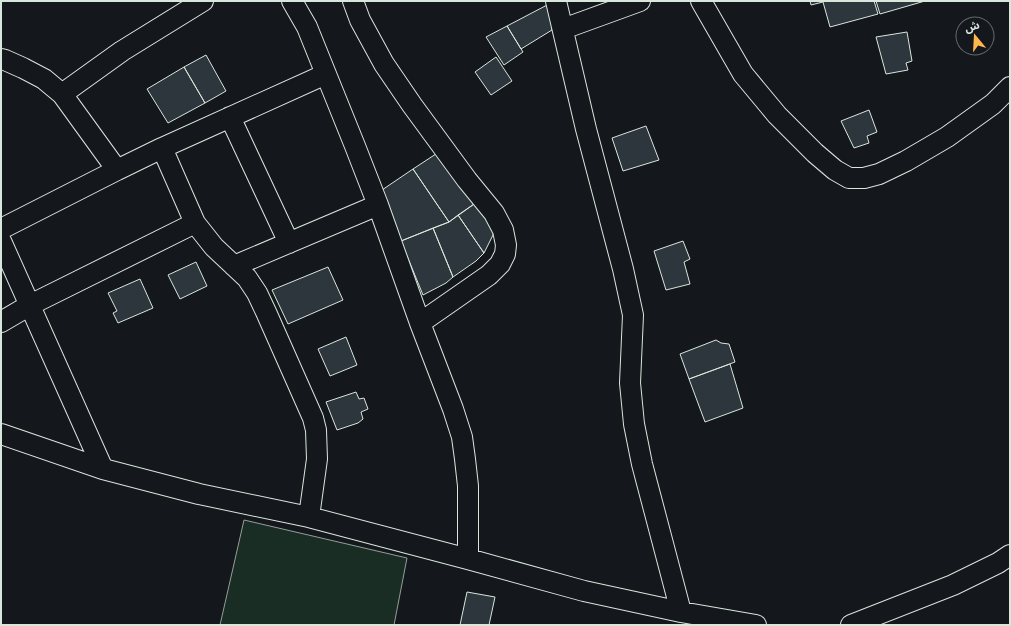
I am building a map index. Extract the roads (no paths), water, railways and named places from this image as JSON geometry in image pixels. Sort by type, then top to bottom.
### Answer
[{"type":"street","points":[[62,94],[122,51],[202,1]]},
{"type":"street","points":[[292,1],[307,27],[378,205],[462,437],[466,459],[468,486],[468,559]]},
{"type":"street","points":[[353,1],[360,20],[384,64],[467,180],[494,213],[503,230],[506,244],[500,264],[489,275],[420,323]]},
{"type":"street","points":[[556,1],[586,129],[623,269],[633,315],[630,383],[634,424],[642,464],[681,612]]},
{"type":"street","points":[[562,29],[640,1]]},
{"type":"street","points":[[701,1],[743,74],[777,115],[815,153],[835,170],[849,178],[864,178],[879,174],[947,138],[993,104],[1010,87]]},
{"type":"street","points":[[1,59],[44,79],[62,94],[117,170]]},
{"type":"street","points":[[1,229],[162,148],[326,74]]},
{"type":"street","points":[[230,117],[289,243]]},
{"type":"street","points":[[162,148],[195,223],[214,247],[248,278],[266,312],[313,418],[316,430],[317,459],[309,517]]},
{"type":"street","points":[[234,266],[378,205]]},
{"type":"street","points":[[1,322],[30,305],[195,223]]},
{"type":"street","points":[[1,241],[103,469]]},
{"type":"street","points":[[1,434],[103,469],[199,494],[309,517],[584,591],[681,612],[756,625]]},
{"type":"street","points":[[852,625],[953,585],[998,563],[1010,555]]}]
